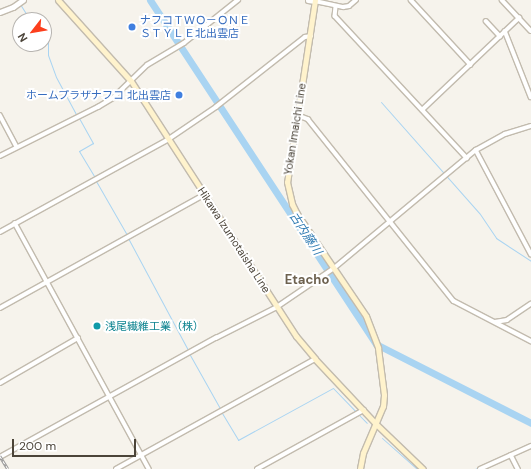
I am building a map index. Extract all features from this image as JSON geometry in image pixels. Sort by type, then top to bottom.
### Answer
[{"type":"main road","name":"Hikawa Izumotaisha Line","points":[[58,0],[131,82],[296,336],[315,359],[376,424],[423,469]]},
{"type":"main road","name":"Yokan Imaichi Line","points":[[315,1],[311,36],[288,169],[288,192],[297,214],[366,316],[376,338],[384,395],[383,406],[363,453],[360,469]]},
{"type":"street","points":[[0,12],[13,7],[23,0]]},
{"type":"street","points":[[0,156],[113,98],[147,65],[184,44],[238,0]]},
{"type":"street","points":[[308,0],[336,7],[349,6],[356,0]]},
{"type":"street","points":[[411,0],[471,65]]},
{"type":"street","points":[[502,0],[531,31]]},
{"type":"street","points":[[336,7],[335,16],[467,158]]},
{"type":"street","points":[[422,110],[519,18]]},
{"type":"street","points":[[486,21],[500,36]]},
{"type":"street","points":[[505,31],[531,95]]},
{"type":"street","points":[[0,232],[169,139],[216,107],[305,37],[311,36]]},
{"type":"street","points":[[0,115],[17,147]]},
{"type":"street","points":[[297,115],[308,120],[454,301],[531,341]]},
{"type":"street","points":[[0,457],[216,338],[277,307],[333,269],[476,150],[505,134],[531,126]]},
{"type":"street","points":[[476,150],[531,254]]},
{"type":"street","points":[[0,308],[204,194]]},
{"type":"street","points":[[16,223],[149,469]]},
{"type":"street","points":[[495,322],[507,320],[531,304]]},
{"type":"street","points":[[0,383],[78,338]]},
{"type":"street","points":[[116,469],[315,359]]},
{"type":"street","points":[[258,469],[364,410]]},
{"type":"street","points":[[480,469],[531,446]]},
{"type":"street","points":[[511,455],[518,469]]},
{"type":"waterway","name":"古内藤川","points":[[150,0],[376,344],[531,423]]},
{"type":"waterway","points":[[20,4],[25,12]]},
{"type":"waterway","points":[[48,52],[56,77],[77,116]]},
{"type":"waterway","points":[[381,102],[480,214],[496,238],[531,261]]},
{"type":"waterway","points":[[79,118],[93,143],[79,151],[95,178]]},
{"type":"waterway","points":[[96,181],[127,235]]},
{"type":"waterway","points":[[128,238],[189,352]]},
{"type":"waterway","points":[[190,355],[221,410]]},
{"type":"waterway","points":[[222,413],[238,440],[333,388],[357,413]]},
{"type":"waterway","points":[[359,415],[367,423]]},
{"type":"waterway","points":[[382,438],[417,469]]},
{"type":"waterway","points":[[475,469],[531,443]]},
{"type":"railway","points":[[0,456],[8,469]]},
{"type":"place","name":"ナフコＴＷＯ－ＯＮＥ ＳＴＹＬＥ北出雲店","points":[[132,27]]},
{"type":"place","name":"ホームプラザナフコ 北出雲店","points":[[179,95]]},
{"type":"place","name":"浅尾繊維工業（株）","points":[[97,326]]},
{"type":"district","name":"Etacho","points":[[307,280]]}]
